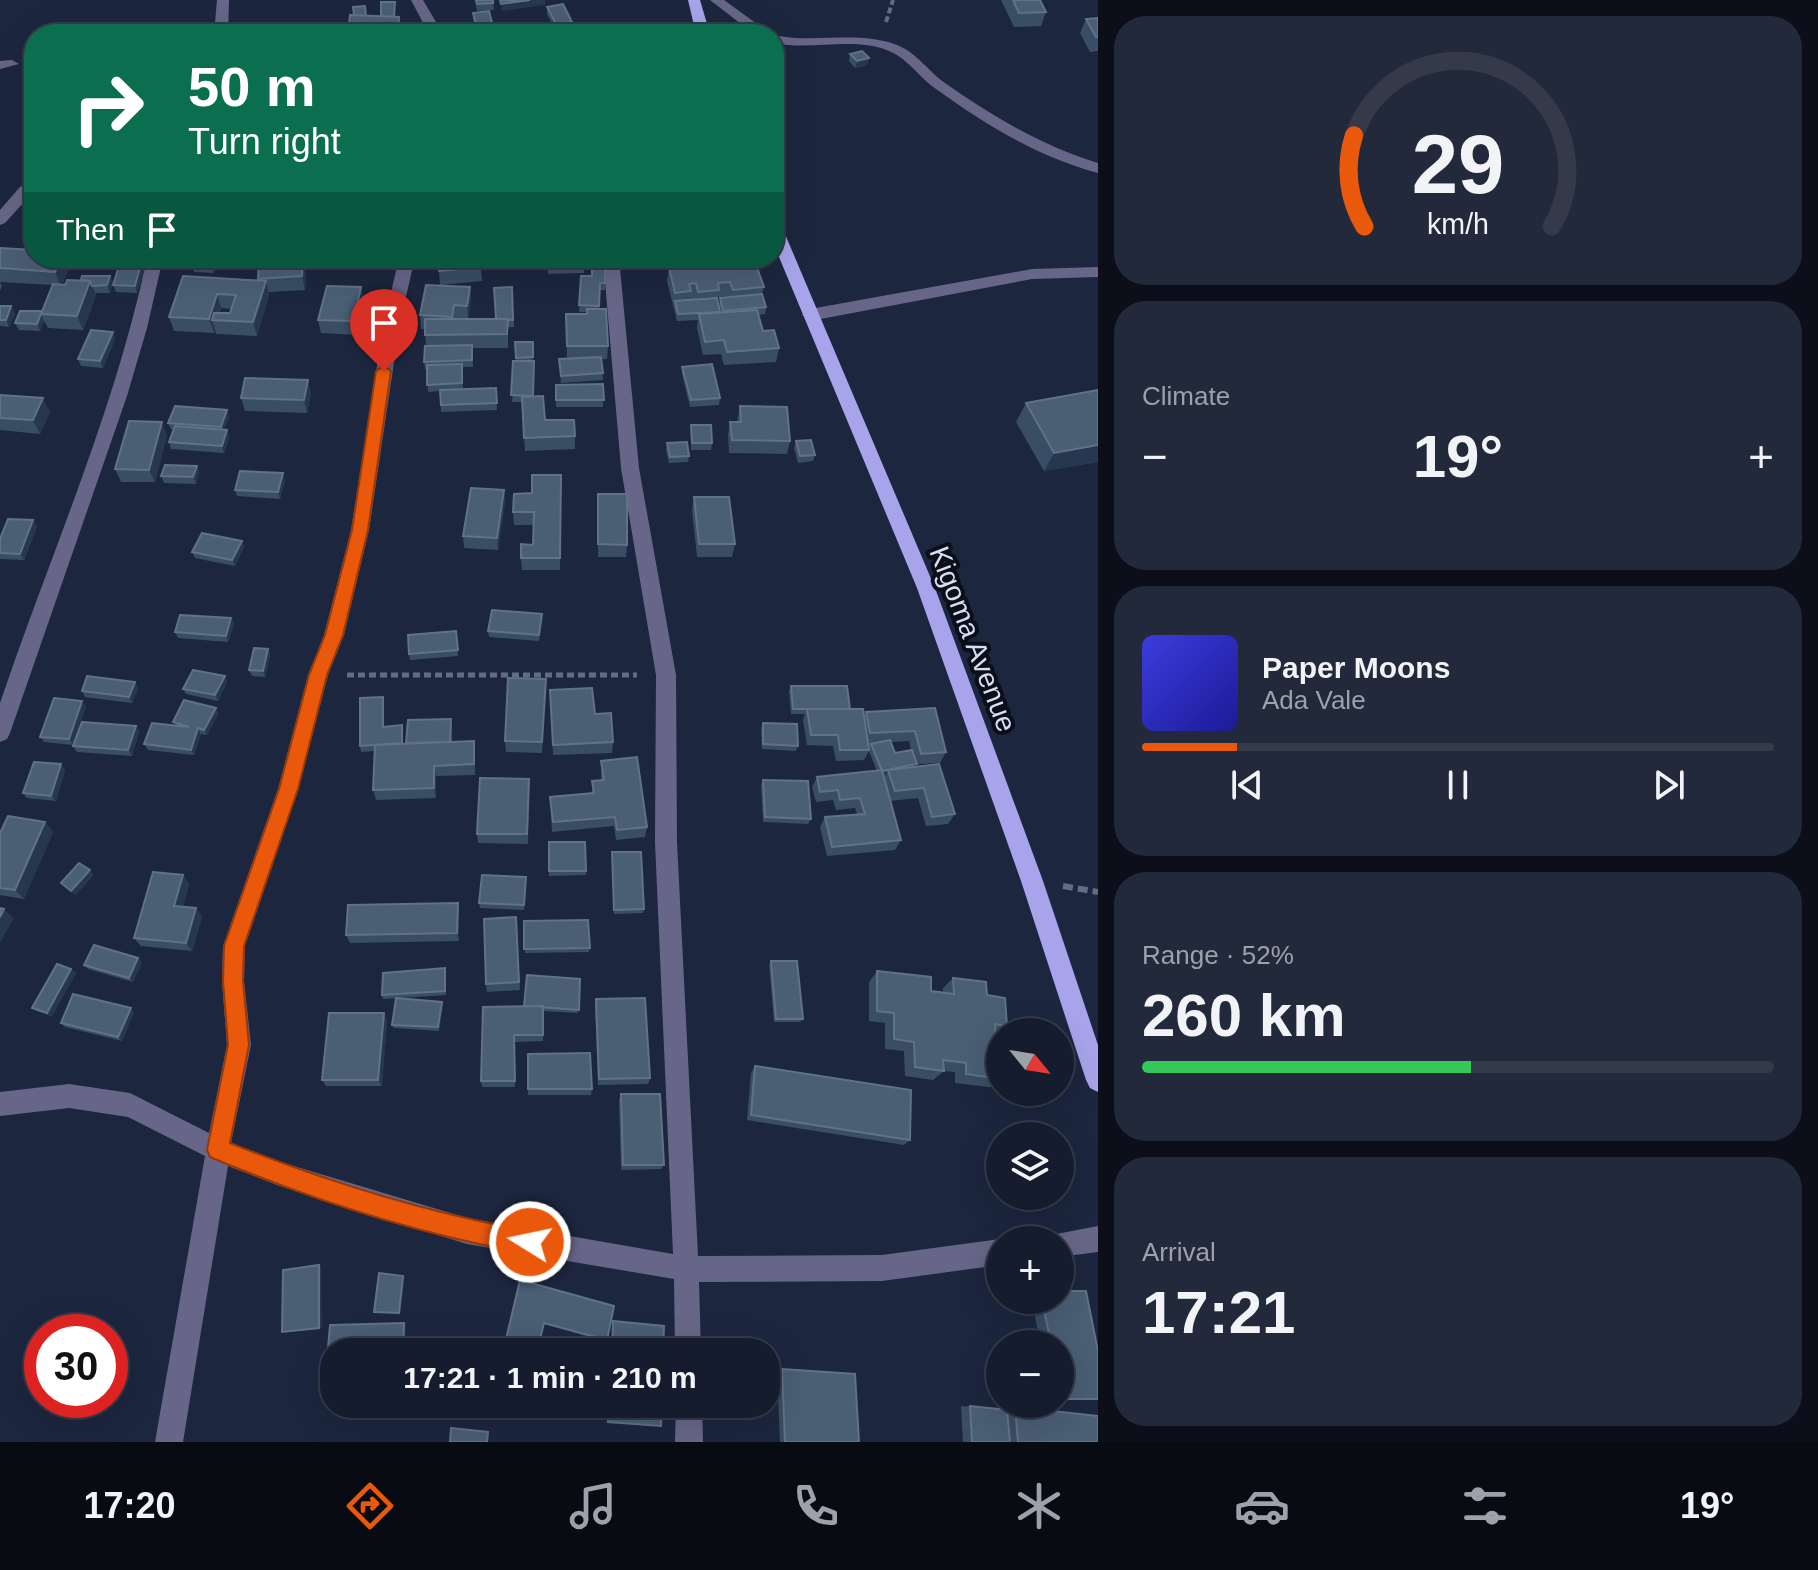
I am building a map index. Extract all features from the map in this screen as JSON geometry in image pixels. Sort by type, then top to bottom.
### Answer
[{"type":"main road","points":[[694,0],[700,24]]},
{"type":"main road","name":"Kigoma Avenue","points":[[784,251],[926,588],[1032,881],[1098,1080]]},
{"type":"street","points":[[222,24],[223,0]]},
{"type":"street","points":[[417,0],[430,24]]},
{"type":"street","points":[[716,0],[746,24]]},
{"type":"street","points":[[784,42],[824,46],[879,42],[899,50],[927,77],[984,118],[1098,168]]},
{"type":"street","points":[[0,220],[24,191]]},
{"type":"street","points":[[0,733],[35,627],[114,413],[144,317],[153,268]]},
{"type":"street","points":[[169,1442],[218,1150],[239,1045],[233,981],[234,946],[288,789],[318,675],[334,635],[360,530],[392,322],[405,268]]},
{"type":"street","points":[[612,268],[630,468],[666,675],[666,842],[688,1338]]},
{"type":"street","points":[[810,315],[1032,274],[1098,272]]},
{"type":"street","points":[[0,1104],[69,1096],[130,1105],[218,1150],[277,1173],[467,1231],[687,1269],[882,1268],[986,1254]]},
{"type":"street","points":[[1074,1242],[1098,1239]]},
{"type":"street","points":[[689,1418],[689,1442]]},
{"type":"path","points":[[318,675],[666,675]]},
{"type":"building","points":[[476,0],[493,0],[493,3],[477,4]]},
{"type":"building","points":[[500,0],[530,0],[501,4]]},
{"type":"building","points":[[1013,0],[1040,0],[1046,12],[1019,13]]},
{"type":"building","points":[[381,2],[395,2],[394,17],[381,16]]},
{"type":"building","points":[[563,4],[572,22],[556,24],[547,7]]},
{"type":"building","points":[[365,6],[366,16],[354,15],[353,7]]},
{"type":"building","points":[[489,11],[492,24],[476,24],[473,13]]},
{"type":"building","points":[[350,15],[399,17],[399,24],[349,24]]},
{"type":"building","points":[[1098,18],[1098,37],[1096,37],[1086,19]]},
{"type":"building","points":[[862,51],[869,58],[857,61],[850,54]]},
{"type":"building","points":[[0,248],[24,249],[24,268],[57,268],[55,272],[0,268]]},
{"type":"building","points":[[118,268],[140,268],[135,286],[113,285]]},
{"type":"building","points":[[259,268],[303,268],[302,276],[258,279]]},
{"type":"building","points":[[439,268],[471,268],[439,271]]},
{"type":"building","points":[[592,268],[605,268],[605,283],[600,283],[599,306],[579,305],[581,276],[592,276]]},
{"type":"building","points":[[669,268],[757,268],[764,287],[733,290],[730,282],[718,283],[719,290],[698,292],[696,283],[689,284],[691,291],[675,293]]},
{"type":"building","points":[[82,276],[110,276],[107,285],[92,286],[90,281],[81,280]]},
{"type":"building","points":[[183,276],[266,281],[253,322],[212,320],[214,313],[230,313],[236,295],[217,294],[209,319],[169,317]]},
{"type":"building","points":[[67,280],[90,281],[77,316],[41,314],[53,284],[65,285]]},
{"type":"building","points":[[426,285],[470,287],[467,306],[454,305],[452,317],[420,315]]},
{"type":"building","points":[[327,286],[361,287],[354,321],[318,320]]},
{"type":"building","points":[[512,287],[513,320],[496,319],[494,288]]},
{"type":"building","points":[[762,294],[766,307],[723,311],[720,298]]},
{"type":"building","points":[[717,298],[720,312],[678,314],[675,301]]},
{"type":"building","points":[[0,306],[11,306],[6,320],[0,320]]},
{"type":"building","points":[[587,309],[606,309],[608,346],[567,346],[566,314],[587,314]]},
{"type":"building","points":[[757,310],[763,331],[774,330],[779,348],[727,352],[724,340],[705,342],[699,314]]},
{"type":"building","points":[[20,311],[42,311],[37,324],[15,323]]},
{"type":"building","points":[[425,319],[508,319],[507,334],[425,335]]},
{"type":"building","points":[[91,330],[113,332],[100,361],[78,359]]},
{"type":"building","points":[[515,342],[533,342],[533,357],[516,358]]},
{"type":"building","points":[[472,345],[472,360],[424,362],[425,346]]},
{"type":"building","points":[[601,357],[603,373],[561,376],[559,359]]},
{"type":"building","points":[[513,361],[534,361],[533,396],[511,395]]},
{"type":"building","points":[[462,364],[462,383],[427,385],[427,365]]},
{"type":"building","points":[[712,364],[720,398],[691,400],[682,367]]},
{"type":"building","points":[[245,378],[308,380],[304,400],[241,398]]},
{"type":"building","points":[[603,384],[604,400],[556,400],[556,385]]},
{"type":"building","points":[[496,388],[497,403],[441,405],[440,390]]},
{"type":"building","points":[[1098,390],[1098,445],[1054,453],[1026,403]]},
{"type":"building","points":[[0,395],[43,398],[33,420],[0,418]]},
{"type":"building","points":[[543,396],[545,420],[574,420],[575,436],[524,438],[522,397]]},
{"type":"building","points":[[175,406],[227,410],[221,427],[168,423]]},
{"type":"building","points":[[740,406],[787,407],[790,441],[732,440],[730,422],[741,422]]},
{"type":"building","points":[[129,421],[162,422],[149,470],[115,469]]},
{"type":"building","points":[[691,425],[711,425],[712,443],[692,443]]},
{"type":"building","points":[[175,426],[227,430],[222,446],[169,442]]},
{"type":"building","points":[[811,440],[815,455],[800,456],[796,441]]},
{"type":"building","points":[[687,442],[689,456],[670,457],[667,443]]},
{"type":"building","points":[[165,465],[197,466],[193,477],[161,476]]},
{"type":"building","points":[[240,471],[283,473],[278,492],[235,490]]},
{"type":"building","points":[[532,475],[561,475],[560,558],[521,558],[521,544],[533,545],[534,512],[513,512],[514,494],[532,493]]},
{"type":"building","points":[[471,488],[504,490],[497,538],[463,536]]},
{"type":"building","points":[[598,494],[627,494],[627,545],[598,544]]},
{"type":"building","points":[[694,497],[729,497],[735,544],[699,544]]},
{"type":"building","points":[[8,519],[33,520],[20,554],[0,553],[0,539]]},
{"type":"building","points":[[202,533],[242,541],[232,560],[192,552]]},
{"type":"building","points":[[492,610],[542,614],[539,635],[488,631]]},
{"type":"building","points":[[180,615],[231,618],[226,636],[175,632]]},
{"type":"building","points":[[456,631],[458,650],[409,654],[408,635]]},
{"type":"building","points":[[254,648],[268,649],[263,671],[249,670]]},
{"type":"building","points":[[193,670],[225,676],[215,695],[183,689]]},
{"type":"building","points":[[87,676],[135,682],[129,697],[82,691]]},
{"type":"building","points":[[508,678],[546,679],[542,742],[505,741]]},
{"type":"building","points":[[791,686],[847,686],[850,709],[793,709]]},
{"type":"building","points":[[592,688],[595,714],[611,713],[613,742],[553,745],[550,690]]},
{"type":"building","points":[[383,697],[383,727],[402,725],[402,743],[360,746],[360,698]]},
{"type":"building","points":[[54,698],[82,701],[69,739],[40,737]]},
{"type":"building","points":[[184,700],[216,708],[204,730],[198,728],[191,750],[144,744],[152,723],[189,727],[173,722]]},
{"type":"building","points":[[935,708],[946,752],[921,754],[915,731],[870,733],[866,712]]},
{"type":"building","points":[[807,709],[863,709],[869,750],[840,750],[838,735],[811,735]]},
{"type":"building","points":[[451,719],[450,742],[406,743],[408,720]]},
{"type":"building","points":[[82,722],[136,726],[128,750],[73,746]]},
{"type":"building","points":[[763,723],[797,724],[798,746],[763,744]]},
{"type":"building","points":[[890,740],[895,753],[912,750],[917,764],[882,771],[871,744]]},
{"type":"building","points":[[474,741],[474,764],[434,766],[434,788],[373,790],[375,745]]},
{"type":"building","points":[[637,757],[647,827],[617,830],[615,817],[553,822],[550,797],[594,793],[592,781],[604,780],[601,761]]},
{"type":"building","points":[[34,762],[61,764],[51,796],[23,793]]},
{"type":"building","points":[[939,764],[955,814],[932,817],[924,788],[895,791],[888,770]]},
{"type":"building","points":[[882,770],[901,840],[832,847],[825,817],[865,814],[860,798],[840,800],[838,790],[820,792],[817,777]]},
{"type":"building","points":[[480,778],[529,779],[527,834],[477,834]]},
{"type":"building","points":[[763,780],[808,781],[811,819],[765,817]]},
{"type":"building","points":[[8,816],[45,822],[15,890],[0,888],[0,833]]},
{"type":"building","points":[[549,842],[585,842],[586,871],[549,871]]},
{"type":"building","points":[[612,852],[641,852],[644,909],[614,910]]},
{"type":"building","points":[[79,863],[90,870],[71,891],[61,883]]},
{"type":"building","points":[[153,872],[183,875],[174,906],[196,908],[186,943],[134,938]]},
{"type":"building","points":[[482,875],[526,877],[524,905],[479,903]]},
{"type":"building","points":[[458,903],[457,933],[346,935],[348,905]]},
{"type":"building","points":[[516,917],[519,982],[486,984],[484,919]]},
{"type":"building","points":[[588,920],[590,948],[524,949],[524,921]]},
{"type":"building","points":[[94,945],[138,958],[129,978],[84,965]]},
{"type":"building","points":[[771,961],[797,961],[803,1019],[776,1019]]},
{"type":"building","points":[[57,964],[71,969],[47,1013],[32,1008]]},
{"type":"building","points":[[445,968],[445,991],[382,995],[383,973]]},
{"type":"building","points":[[877,971],[931,977],[931,991],[954,994],[953,978],[986,982],[987,995],[1005,998],[1006,1018],[986,1018],[986,1077],[966,1074],[966,1063],[943,1060],[944,1071],[915,1067],[914,1042],[894,1039],[894,1013],[877,1011]]},
{"type":"building","points":[[527,975],[580,979],[579,1010],[524,1006]]},
{"type":"building","points":[[73,994],[131,1008],[118,1037],[61,1023]]},
{"type":"building","points":[[396,998],[442,1002],[438,1027],[392,1025]]},
{"type":"building","points":[[645,998],[650,1078],[599,1079],[596,999]]},
{"type":"building","points":[[543,1006],[543,1035],[514,1035],[515,1081],[481,1081],[483,1007]]},
{"type":"building","points":[[329,1013],[384,1013],[378,1080],[322,1080]]},
{"type":"building","points":[[590,1053],[592,1089],[528,1089],[528,1054]]},
{"type":"building","points":[[755,1066],[911,1090],[910,1140],[751,1115]]},
{"type":"building","points":[[621,1094],[660,1094],[664,1165],[623,1165]]},
{"type":"building","points":[[319,1265],[319,1328],[282,1332],[283,1270]]},
{"type":"building","points":[[379,1273],[403,1276],[399,1313],[374,1312]]},
{"type":"building","points":[[520,1280],[614,1306],[607,1338],[544,1323],[540,1338],[506,1338]]},
{"type":"building","points":[[1074,1291],[1086,1291],[1098,1351],[1098,1399],[1074,1399],[1074,1330],[1048,1330],[1045,1314],[1074,1314]]},
{"type":"building","points":[[613,1321],[664,1326],[664,1338],[612,1338]]},
{"type":"building","points":[[404,1323],[403,1338],[329,1338],[330,1325]]},
{"type":"building","points":[[782,1369],[855,1374],[859,1442],[785,1442]]},
{"type":"building","points":[[970,1406],[986,1408],[986,1418],[1008,1418],[1010,1442],[972,1442]]},
{"type":"building","points":[[1074,1413],[1098,1416],[1098,1442],[1018,1442],[1016,1418],[1074,1418]]},
{"type":"building","points":[[608,1418],[661,1418],[661,1426],[608,1422]]},
{"type":"building","points":[[451,1428],[488,1432],[487,1442],[450,1442]]},
{"type":"route","points":[[384,371],[360,530],[334,635],[318,675],[288,789],[234,946],[233,981],[239,1045],[218,1150],[277,1173],[467,1231],[530,1242]]}]
